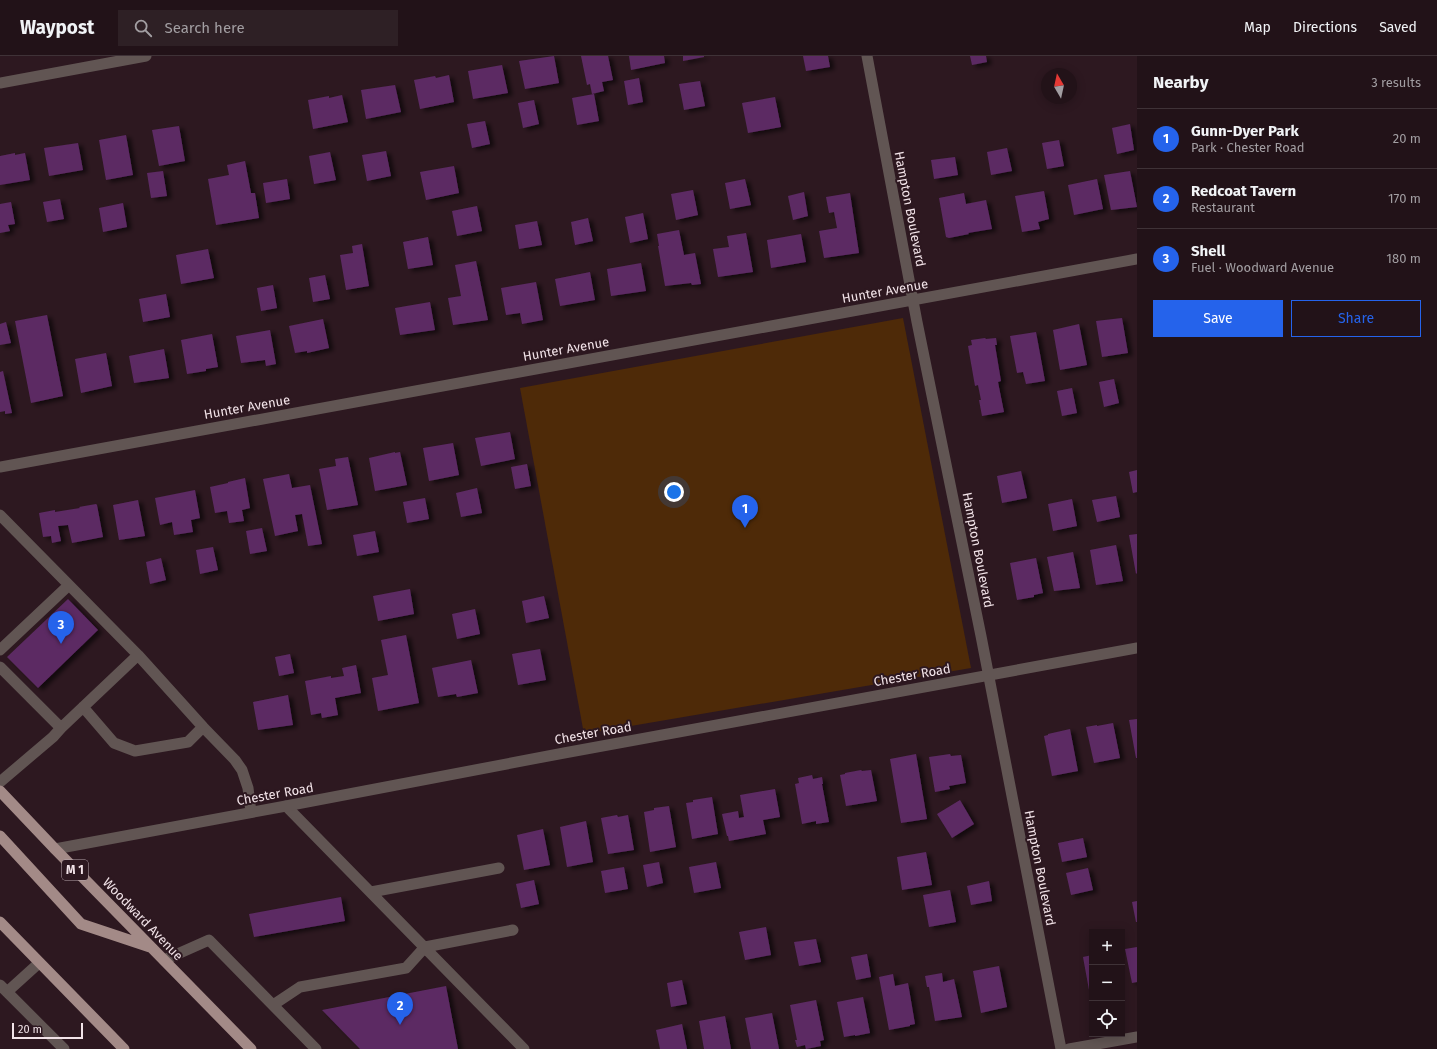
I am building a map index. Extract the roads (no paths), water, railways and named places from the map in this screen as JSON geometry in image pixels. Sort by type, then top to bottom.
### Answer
[{"type":"main road","name":"Woodward Avenue","points":[[0,791],[251,1049]]},
{"type":"main road","points":[[0,836],[82,924],[152,948]]},
{"type":"main road","points":[[0,922],[124,1049]]},
{"type":"street","points":[[0,83],[146,56]]},
{"type":"street","name":"Hampton Boulevard","points":[[867,56],[913,300],[1061,1049]]},
{"type":"street","name":"Hunter Avenue","points":[[0,467],[1137,259]]},
{"type":"street","points":[[0,515],[138,655],[235,760],[242,770],[248,788],[251,812]]},
{"type":"street","points":[[0,650],[69,585]]},
{"type":"street","name":"Chester Road","points":[[55,849],[564,753],[1137,648]]},
{"type":"street","points":[[0,782],[53,737],[138,655]]},
{"type":"street","points":[[0,667],[61,728]]},
{"type":"street","points":[[83,707],[114,743],[135,751],[188,742],[203,727]]},
{"type":"street","points":[[286,806],[524,1049]]},
{"type":"street","points":[[371,892],[499,868]]},
{"type":"street","points":[[273,1005],[300,986],[406,968],[425,947],[513,930]]},
{"type":"street","points":[[164,960],[209,940],[316,1049]]},
{"type":"street","points":[[39,963],[3,989],[64,1049]]},
{"type":"street","points":[[1069,1049],[1137,1037]]},
{"type":"place","name":"Gunn-Dyer Park","points":[[745,528]]},
{"type":"place","name":"Shell","points":[[61,644]]},
{"type":"place","name":"Redcoat Tavern","points":[[400,1025]]}]
